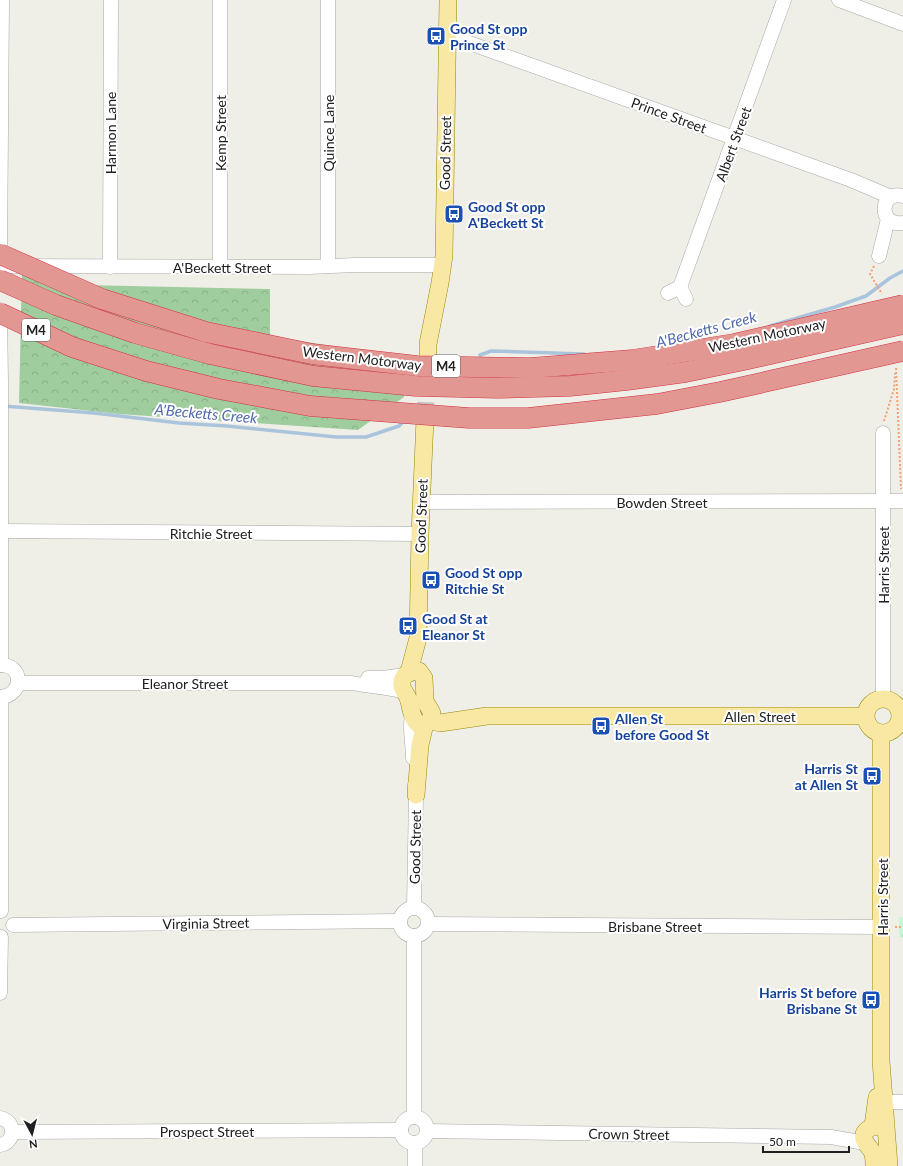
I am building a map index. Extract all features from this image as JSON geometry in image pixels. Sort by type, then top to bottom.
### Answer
[{"type":"highway","name":"Western Motorway","points":[[0,254],[102,299],[206,332],[312,354],[417,366],[530,368],[632,360],[734,344],[903,305]]},
{"type":"highway","name":"Western Motorway","points":[[0,280],[56,305],[135,333],[210,354],[313,376],[416,386],[498,388],[570,386],[627,380],[686,372],[737,362],[903,324]]},
{"type":"highway","name":"M4","points":[[0,311],[72,347],[146,371],[219,389],[310,406],[398,414],[469,418],[528,418],[657,404],[899,357]]},
{"type":"highway","points":[[0,319],[72,347]]},
{"type":"main road","name":"Good Street","points":[[428,353],[428,344],[443,265],[448,0]]},
{"type":"main road","name":"Good Street","points":[[413,675],[422,652],[418,638],[421,502],[425,419]]},
{"type":"main road","points":[[416,795],[424,716],[425,686],[413,675],[401,683],[409,700],[424,716]]},
{"type":"main road","points":[[883,698],[894,702],[898,707],[901,716],[895,728],[891,731],[881,733],[875,732],[868,725],[865,716],[866,710],[872,702],[883,698]]},
{"type":"main road","name":"Allen Street","points":[[424,716],[452,712],[466,712],[487,716],[865,716]]},
{"type":"main road","name":"Harris Street","points":[[874,1132],[881,1061],[881,733]]},
{"type":"main road","name":"Harris Street","points":[[874,1132],[885,1102],[881,1061]]},
{"type":"main road","points":[[874,1132],[872,1152],[874,1166]]},
{"type":"main road","points":[[874,1132],[888,1166]]},
{"type":"street","points":[[0,262],[2,0]]},
{"type":"street","name":"Harmon Lane","points":[[110,267],[111,0]]},
{"type":"street","name":"Kemp Street","points":[[220,0],[220,267]]},
{"type":"street","name":"Quince Lane","points":[[328,0],[328,266]]},
{"type":"street","name":"Albert Street","points":[[678,293],[735,139],[784,0]]},
{"type":"street","points":[[839,0],[903,24]]},
{"type":"street","name":"Prince Street","points":[[447,35],[897,196]]},
{"type":"street","name":"Prince Street","points":[[888,219],[884,210],[885,205],[897,196]]},
{"type":"street","points":[[879,256],[888,219],[897,224],[903,223]]},
{"type":"street","name":"A'Beckett Street","points":[[0,266],[309,267],[443,265]]},
{"type":"street","points":[[0,311],[2,382],[1,665],[11,667],[18,679],[18,684],[14,692],[6,697],[0,697],[0,911],[8,913],[13,925],[12,931],[9,934],[0,937],[0,993]]},
{"type":"street","name":"Harris Street","points":[[883,433],[883,698]]},
{"type":"street","name":"Bowden Street","points":[[421,502],[884,501],[902,498]]},
{"type":"street","name":"Ritchie Street","points":[[2,531],[420,534]]},
{"type":"street","name":"Eleanor Street","points":[[352,683],[367,678],[413,675]]},
{"type":"street","name":"Eleanor Street","points":[[18,684],[352,683],[393,688],[404,692]]},
{"type":"street","name":"Good Street","points":[[414,908],[416,795]]},
{"type":"street","points":[[414,908],[423,911],[426,914],[429,924],[424,933],[414,936],[406,934],[400,926],[400,921],[406,910],[414,908]]},
{"type":"street","name":"Virginia Street","points":[[13,925],[400,921]]},
{"type":"street","name":"Brisbane Street","points":[[429,924],[882,927]]},
{"type":"street","points":[[414,936],[414,1117]]},
{"type":"street","points":[[885,1102],[903,1102]]},
{"type":"street","points":[[414,1117],[422,1119],[427,1126],[428,1131],[424,1139],[411,1143],[404,1138],[401,1130],[404,1122],[407,1119],[414,1117]]},
{"type":"street","points":[[0,1118],[8,1121],[13,1132],[10,1140],[0,1145]]},
{"type":"street","name":"Prospect Street","points":[[13,1132],[401,1130]]},
{"type":"street","name":"Crown Street","points":[[428,1131],[831,1137],[874,1132]]},
{"type":"street","points":[[415,1143],[415,1166]]},
{"type":"path","points":[[870,274],[884,298]]},
{"type":"path","points":[[883,433],[884,419],[894,389],[899,357]]},
{"type":"path","points":[[899,357],[900,484],[902,498]]},
{"type":"green space","points":[[22,269],[84,285],[270,289],[270,336],[407,358],[404,397],[358,430],[119,414],[19,403]]},
{"type":"green space","points":[[899,917],[903,917],[903,938],[899,938]]},
{"type":"waterway","name":"A'Becketts Creek","points":[[770,326],[835,307],[866,296],[890,278],[903,271]]},
{"type":"waterway","name":"A'Becketts Creek","points":[[480,355],[491,351],[584,354]]},
{"type":"waterway","name":"A'Becketts Creek","points":[[3,406],[94,413],[179,423],[227,426],[336,437],[366,437],[399,426],[404,421]]},
{"type":"tunnel","points":[[425,419],[427,373]]},
{"type":"place","name":"Good St opp Prince St","points":[[436,36]]},
{"type":"place","name":"Good St opp A'Beckett St","points":[[454,214]]},
{"type":"place","name":"Good St opp Ritchie St","points":[[431,580]]},
{"type":"place","name":"Good St at Eleanor St","points":[[408,626]]},
{"type":"place","name":"Allen St before Good St","points":[[601,726]]},
{"type":"place","name":"Harris St at Allen St","points":[[872,776]]},
{"type":"place","name":"Harris St before Brisbane St","points":[[871,1000]]}]
